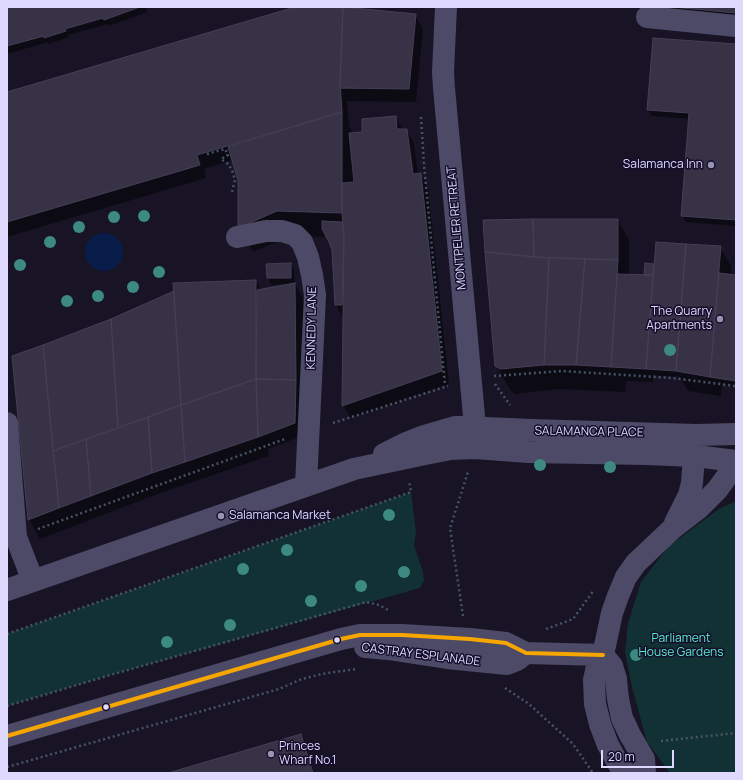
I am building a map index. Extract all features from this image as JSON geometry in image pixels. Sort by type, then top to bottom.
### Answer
[{"type":"street","name":"MONTPELIER RETREAT","points":[[446,7],[443,72],[444,88],[471,379],[475,426],[475,448]]},
{"type":"street","points":[[647,17],[736,26]]},
{"type":"street","name":"KENNEDY LANE","points":[[237,237],[266,231],[282,231],[295,235],[302,242],[308,257],[315,295],[306,485]]},
{"type":"street","points":[[7,423],[16,537],[32,581]]},
{"type":"street","name":"SALAMANCA PLACE","points":[[354,469],[404,444],[424,436],[455,427],[475,426],[695,446],[736,461]]},
{"type":"street","name":"SALAMANCA PLACE","points":[[7,590],[354,469],[451,449],[475,448],[528,452],[646,454],[695,446],[736,434]]},
{"type":"street","points":[[673,528],[692,483],[695,446]]},
{"type":"street","points":[[626,773],[618,765],[608,745],[600,724],[595,704],[594,680],[596,666],[603,655],[612,613],[618,596],[626,577],[636,563],[673,528],[699,508],[717,490],[736,464]]},
{"type":"street","name":"CASTRAY ESPLANADE","points":[[7,736],[312,649],[362,647],[388,649],[446,658],[507,664],[517,660],[526,653],[603,655]]},
{"type":"street","points":[[603,655],[612,666],[616,679],[622,718],[644,759],[645,773]]},
{"type":"path","points":[[207,154],[225,149],[228,155],[221,159],[228,164],[232,170],[235,180],[232,192]]},
{"type":"path","points":[[16,537],[309,430],[471,379],[562,372],[672,378],[736,386]]},
{"type":"path","points":[[464,622],[450,528],[475,448]]},
{"type":"path","points":[[7,634],[410,492],[409,474]]},
{"type":"path","points":[[541,629],[573,620],[597,585]]},
{"type":"path","points":[[7,767],[279,689],[322,674],[357,669]]},
{"type":"path","points":[[503,686],[529,704],[573,744],[593,773]]},
{"type":"path","points":[[654,741],[736,733]]},
{"type":"green space","points":[[411,492],[416,532],[414,545],[423,572],[424,581],[420,588],[107,676],[7,706],[7,634]]},
{"type":"green space","name":"Parliament House Gardens","points":[[736,501],[736,773],[670,773],[647,742],[632,687],[625,652],[628,623],[641,582],[669,546],[719,509]]},
{"type":"water","points":[[100,233],[108,233],[118,238],[122,245],[122,259],[118,266],[108,271],[100,271],[90,266],[88,263],[85,256],[85,248],[90,238],[93,236]]},
{"type":"building","points":[[7,7],[140,7],[104,20],[103,18],[65,29],[66,31],[44,38],[44,36],[7,46]]},
{"type":"building","points":[[295,7],[338,7],[339,9],[343,7],[340,82],[342,112],[197,155],[200,165],[7,222],[7,92]]},
{"type":"building","points":[[343,7],[416,14],[409,89],[340,88]]},
{"type":"building","points":[[672,7],[736,7],[736,13]]},
{"type":"building","name":"Salamanca Inn","points":[[653,38],[736,44],[736,220],[681,216],[689,113],[647,110]]},
{"type":"building","points":[[342,112],[342,213],[277,211],[238,228],[238,181],[228,147]]},
{"type":"building","points":[[396,116],[397,129],[407,129],[413,174],[421,173],[442,371],[342,406],[344,236],[342,183],[354,182],[349,133],[362,132],[362,119]]},
{"type":"building","points":[[533,219],[534,257],[485,252],[483,220]]},
{"type":"building","points":[[533,219],[618,219],[618,260],[534,257]]},
{"type":"building","points":[[322,221],[342,222],[344,236],[342,305],[335,305],[332,250],[322,229]]},
{"type":"building","points":[[656,242],[686,244],[676,371],[646,369]]},
{"type":"building","points":[[686,244],[721,246],[710,377],[676,371]]},
{"type":"building","points":[[485,252],[549,258],[544,365],[500,369],[495,366]]},
{"type":"building","points":[[549,258],[585,259],[576,365],[544,365]]},
{"type":"building","points":[[585,259],[618,260],[611,367],[576,365]]},
{"type":"building","points":[[291,263],[291,278],[267,278],[266,264]]},
{"type":"building","points":[[645,263],[654,264],[653,275],[644,275]]},
{"type":"building","points":[[719,273],[736,275],[736,381],[710,377]]},
{"type":"building","points":[[617,274],[653,275],[646,369],[611,367]]},
{"type":"building","points":[[256,280],[256,379],[181,405],[173,283]]},
{"type":"building","points":[[295,283],[296,380],[256,379],[257,290]]},
{"type":"building","points":[[174,291],[181,405],[118,428],[111,319]]},
{"type":"building","points":[[111,319],[118,428],[53,451],[43,345]]},
{"type":"building","points":[[43,345],[59,508],[28,520],[12,356]]},
{"type":"building","points":[[256,379],[258,437],[185,462],[181,405]]},
{"type":"building","points":[[256,379],[296,380],[295,423],[258,437]]},
{"type":"building","points":[[181,405],[185,462],[152,473],[148,417]]},
{"type":"building","points":[[148,417],[152,473],[91,496],[86,439]]},
{"type":"building","points":[[86,439],[91,496],[59,508],[53,451]]},
{"type":"building","name":"Princes Wharf No.1","points":[[301,734],[313,773],[168,773]]},
{"type":"transit line","points":[[7,736],[341,639],[360,635],[402,635],[470,639],[506,643],[526,653],[603,655]]},
{"type":"place","name":"Salamanca Inn","points":[[711,165]]},
{"type":"place","name":"The Quarry Apartments","points":[[720,319]]},
{"type":"place","name":"Salamanca Market","points":[[221,516]]},
{"type":"place","name":"Princes Wharf No.1","points":[[271,754]]}]
